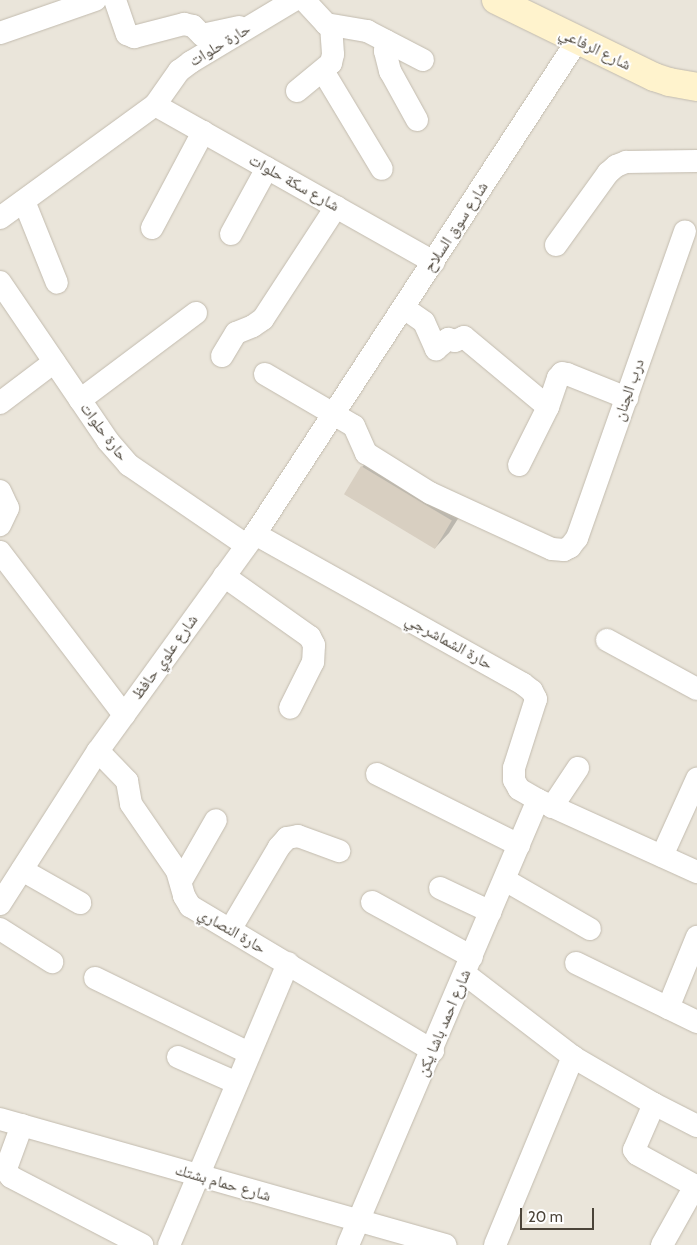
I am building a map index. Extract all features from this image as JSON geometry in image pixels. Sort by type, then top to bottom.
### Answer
[{"type":"main road","name":"شارع الرفاعي","points":[[496,0],[654,77],[697,87]]},
{"type":"street","points":[[0,33],[94,0]]},
{"type":"street","points":[[115,0],[127,34],[134,38],[184,24],[193,26],[202,35],[257,23]]},
{"type":"street","name":"حارة حلوات","points":[[0,218],[155,105],[179,71],[294,0]]},
{"type":"street","points":[[304,0],[322,21],[331,26],[361,29],[423,60]]},
{"type":"street","points":[[297,91],[323,71],[333,59],[331,26]]},
{"type":"street","points":[[386,41],[385,51],[390,70],[417,120]]},
{"type":"street","name":"شارع سوق السلاح","points":[[333,412],[404,308],[577,41]]},
{"type":"street","points":[[323,71],[382,169]]},
{"type":"street","name":"شارع سكة حلوات","points":[[155,105],[434,262]]},
{"type":"street","points":[[152,228],[203,132]]},
{"type":"street","points":[[556,245],[616,166],[626,162],[697,161]]},
{"type":"street","points":[[231,234],[267,168]]},
{"type":"street","points":[[24,201],[57,283]]},
{"type":"street","points":[[222,356],[236,333],[253,326],[263,319],[336,207]]},
{"type":"street","name":"درب الجنان","points":[[333,412],[354,426],[366,453],[430,493],[552,549],[570,548],[577,538],[685,230]]},
{"type":"street","name":"حارة حلوات","points":[[0,282],[108,440],[129,465],[251,539]]},
{"type":"street","points":[[404,308],[424,322],[436,349],[448,339],[455,341],[464,337],[548,407]]},
{"type":"street","points":[[80,400],[196,313]]},
{"type":"street","points":[[0,403],[54,362]]},
{"type":"street","points":[[519,465],[548,407],[558,378],[565,373],[627,398]]},
{"type":"street","points":[[265,374],[333,412]]},
{"type":"street","name":"شارع علوي حافظ","points":[[0,904],[11,877],[98,751],[251,539],[333,412]]},
{"type":"street","points":[[0,491],[8,508],[0,524]]},
{"type":"street","name":"حارة الشماشرجي","points":[[251,539],[523,684],[532,692],[536,699],[514,768],[514,780],[519,789],[545,804]]},
{"type":"street","points":[[0,552],[124,715]]},
{"type":"street","points":[[224,576],[310,637],[314,645],[313,662],[290,708]]},
{"type":"street","points":[[607,640],[697,689]]},
{"type":"street","name":"حارة النصاري","points":[[98,751],[126,781],[131,804],[177,871],[184,896],[190,906],[433,1051]]},
{"type":"street","name":"شارع احمد باشا يكن","points":[[348,1245],[433,1051],[519,845],[545,804],[578,768]]},
{"type":"street","points":[[376,774],[519,845]]},
{"type":"street","points":[[662,856],[697,779]]},
{"type":"street","points":[[545,804],[697,872]]},
{"type":"street","points":[[181,881],[216,820]]},
{"type":"street","points":[[230,930],[279,847],[287,838],[298,836],[339,851]]},
{"type":"street","points":[[11,877],[80,903]]},
{"type":"street","points":[[505,880],[590,929]]},
{"type":"street","points":[[440,888],[491,912]]},
{"type":"street","points":[[372,902],[469,965],[573,1057],[654,1104],[697,1126]]},
{"type":"street","points":[[0,929],[52,962]]},
{"type":"street","points":[[668,1008],[697,937]]},
{"type":"street","points":[[168,1245],[288,963]]},
{"type":"street","points":[[576,963],[697,1022]]},
{"type":"street","points":[[95,978],[249,1053]]},
{"type":"street","points":[[178,1057],[237,1083]]},
{"type":"street","points":[[495,1245],[573,1057]]},
{"type":"street","points":[[654,1104],[634,1150],[637,1154],[696,1186],[662,1245]]},
{"type":"street","name":"شارع حمام بشتك","points":[[0,1119],[359,1222],[446,1245]]},
{"type":"street","points":[[22,1125],[7,1166],[7,1172],[12,1177],[142,1245]]},
{"type":"shaded area","points":[[0,0],[697,0],[697,1245],[0,1245]]},
{"type":"building","points":[[361,466],[452,521],[435,549],[344,494]]}]
